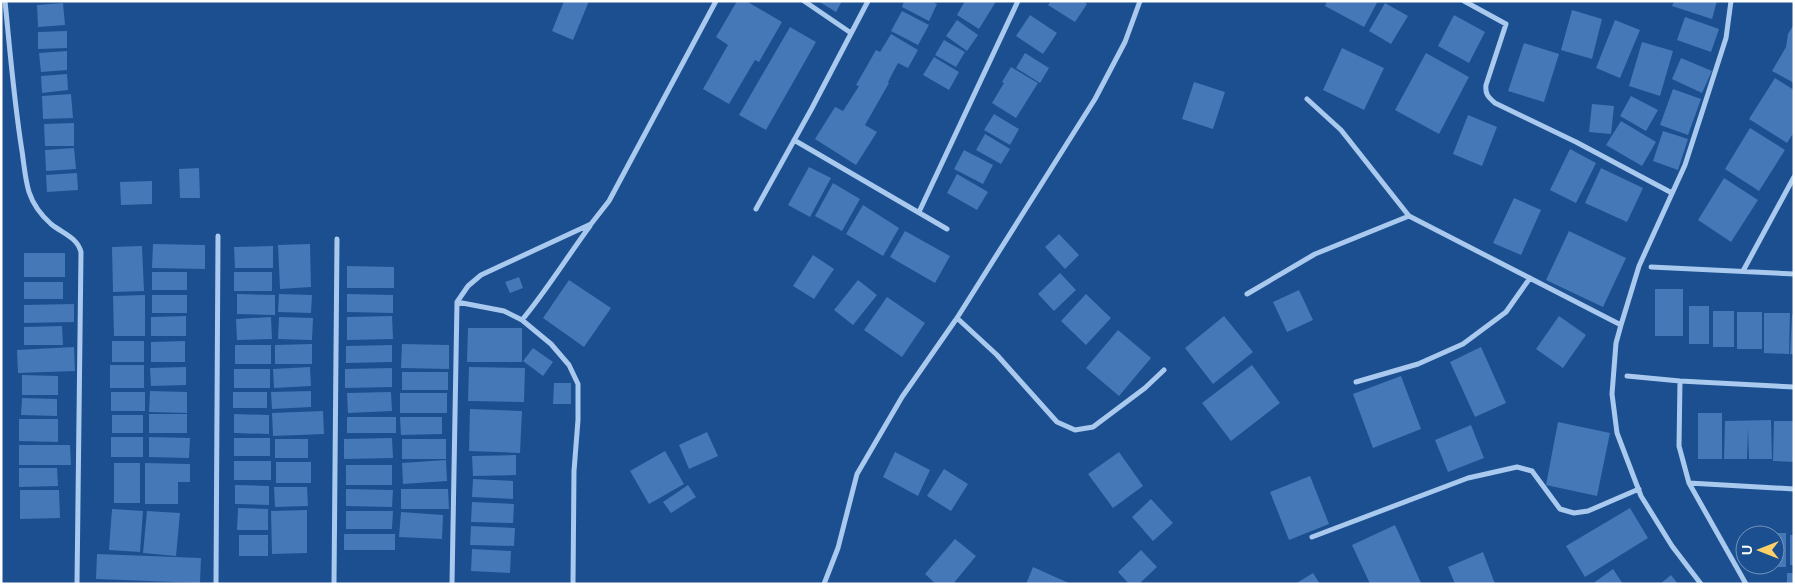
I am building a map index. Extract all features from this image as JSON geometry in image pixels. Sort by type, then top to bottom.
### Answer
[{"type":"street","points":[[5,1],[18,126],[29,191],[34,203],[42,214],[50,223],[72,237],[79,245],[80,252],[77,584]]},
{"type":"street","points":[[522,320],[609,202],[716,1]]},
{"type":"street","points":[[804,1],[851,33]]},
{"type":"street","points":[[756,209],[868,1]]},
{"type":"street","points":[[919,212],[1018,1]]},
{"type":"street","points":[[824,584],[838,548],[857,474],[902,397],[957,318],[1095,99],[1124,42],[1140,1]]},
{"type":"street","points":[[1464,1],[1506,24],[1486,85],[1485,91],[1488,97],[1500,106],[1576,142],[1672,193]]},
{"type":"street","points":[[1701,584],[1672,546],[1642,496],[1617,433],[1612,394],[1616,344],[1621,324],[1639,266],[1685,165],[1726,38],[1731,1]]},
{"type":"street","points":[[1307,99],[1341,130],[1409,216],[1621,324]]},
{"type":"street","points":[[794,140],[947,229]]},
{"type":"street","points":[[1743,271],[1794,177]]},
{"type":"street","points":[[1247,294],[1315,254],[1409,216]]},
{"type":"street","points":[[452,584],[457,302],[468,286],[480,275],[591,224]]},
{"type":"street","points":[[216,584],[218,236]]},
{"type":"street","points":[[334,584],[337,239]]},
{"type":"street","points":[[1651,267],[1794,274]]},
{"type":"street","points":[[1356,382],[1418,364],[1463,344],[1506,312],[1530,278]]},
{"type":"street","points":[[457,302],[504,311],[522,320],[551,344],[569,365],[578,384],[578,420],[574,471],[573,584]]},
{"type":"street","points":[[957,318],[997,354],[1058,422],[1075,430],[1093,427],[1145,388],[1164,370]]},
{"type":"street","points":[[1628,376],[1794,387]]},
{"type":"street","points":[[1680,380],[1679,446],[1689,483],[1746,584]]},
{"type":"street","points":[[1312,537],[1468,478],[1517,466],[1532,471],[1560,509],[1574,513],[1588,511],[1639,488]]},
{"type":"street","points":[[1689,483],[1794,489]]},
{"type":"building","points":[[564,1],[589,1],[573,40],[552,31]]},
{"type":"building","points":[[737,1],[746,1],[782,22],[759,62],[755,60],[729,104],[703,89],[728,45],[716,37]]},
{"type":"building","points":[[818,1],[842,1],[836,12]]},
{"type":"building","points":[[904,1],[931,1],[937,4],[929,21],[902,7]]},
{"type":"building","points":[[965,1],[993,1],[995,3],[979,29],[957,15]]},
{"type":"building","points":[[1051,1],[1083,1],[1087,4],[1075,22],[1048,5]]},
{"type":"building","points":[[1327,1],[1378,1],[1364,27],[1325,6]]},
{"type":"building","points":[[1674,1],[1717,1],[1712,19],[1672,6]]},
{"type":"building","points":[[63,3],[65,25],[38,27],[37,5]]},
{"type":"building","points":[[1385,3],[1408,16],[1391,44],[1369,31]]},
{"type":"building","points":[[1572,10],[1602,19],[1592,59],[1561,50]]},
{"type":"building","points":[[902,11],[929,25],[918,45],[891,31]]},
{"type":"building","points":[[1030,15],[1057,33],[1043,54],[1016,36]]},
{"type":"building","points":[[1454,15],[1485,32],[1469,63],[1438,46]]},
{"type":"building","points":[[1685,17],[1719,29],[1711,52],[1677,40]]},
{"type":"building","points":[[957,20],[978,35],[967,51],[946,36]]},
{"type":"building","points":[[1615,20],[1640,30],[1620,78],[1596,68]]},
{"type":"building","points":[[1794,24],[1794,83],[1772,71],[1786,47],[1788,34]]},
{"type":"building","points":[[790,27],[816,42],[766,130],[739,115]]},
{"type":"building","points":[[67,31],[67,48],[38,49],[38,32]]},
{"type":"building","points":[[891,34],[918,50],[908,68],[898,63],[865,125],[877,132],[856,165],[815,139],[835,107],[843,111],[859,86],[856,85],[876,50],[880,52]]},
{"type":"building","points":[[944,40],[965,52],[956,67],[935,55]]},
{"type":"building","points":[[1642,42],[1673,51],[1660,96],[1629,86]]},
{"type":"building","points":[[1524,43],[1559,54],[1544,102],[1508,91]]},
{"type":"building","points":[[1342,48],[1384,68],[1364,110],[1323,90]]},
{"type":"building","points":[[67,51],[67,70],[41,72],[39,53]]},
{"type":"building","points":[[1025,53],[1049,68],[1040,83],[1016,68]]},
{"type":"building","points":[[1426,53],[1469,77],[1439,134],[1395,110]]},
{"type":"building","points":[[934,57],[959,72],[949,90],[923,75]]},
{"type":"building","points":[[1681,58],[1712,71],[1702,93],[1672,79]]},
{"type":"building","points":[[1011,67],[1038,83],[1016,118],[992,103]]},
{"type":"building","points":[[67,74],[68,90],[42,93],[41,76]]},
{"type":"building","points":[[1775,78],[1794,90],[1794,132],[1787,143],[1749,119]]},
{"type":"building","points":[[1194,82],[1225,92],[1213,129],[1182,119]]},
{"type":"building","points":[[1673,89],[1701,99],[1688,135],[1660,125]]},
{"type":"building","points":[[71,94],[73,118],[43,119],[42,96]]},
{"type":"building","points":[[1631,96],[1658,110],[1646,131],[1620,116]]},
{"type":"building","points":[[1592,104],[1614,106],[1611,134],[1589,132]]},
{"type":"building","points":[[994,114],[1019,129],[1010,145],[984,130]]},
{"type":"building","points":[[1468,115],[1497,127],[1482,166],[1453,154]]},
{"type":"building","points":[[1621,121],[1656,142],[1642,166],[1606,145]]},
{"type":"building","points":[[74,123],[74,146],[45,146],[44,124]]},
{"type":"building","points":[[1750,128],[1785,150],[1759,191],[1725,169]]},
{"type":"building","points":[[1663,131],[1688,139],[1678,170],[1653,161]]},
{"type":"building","points":[[985,134],[1010,149],[1001,164],[976,150]]},
{"type":"building","points":[[74,148],[76,169],[46,171],[45,150]]},
{"type":"building","points":[[1570,149],[1596,163],[1576,203],[1550,190]]},
{"type":"building","points":[[964,150],[993,165],[983,184],[954,169]]},
{"type":"building","points":[[809,167],[831,178],[810,217],[788,205]]},
{"type":"building","points":[[199,168],[200,198],[180,198],[179,169]]},
{"type":"building","points":[[1601,168],[1643,188],[1627,222],[1585,203]]},
{"type":"building","points":[[77,173],[78,190],[47,192],[46,175]]},
{"type":"building","points":[[957,174],[988,192],[977,210],[947,193]]},
{"type":"building","points":[[1724,178],[1758,200],[1731,242],[1698,220]]},
{"type":"building","points":[[152,181],[152,204],[121,205],[120,182]]},
{"type":"building","points":[[833,183],[860,199],[842,231],[815,216]]},
{"type":"building","points":[[1514,198],[1541,210],[1521,255],[1493,243]]},
{"type":"building","points":[[863,205],[899,228],[883,256],[846,234]]},
{"type":"building","points":[[905,231],[950,256],[935,283],[890,257]]},
{"type":"building","points":[[1569,231],[1626,258],[1603,307],[1546,280]]},
{"type":"building","points":[[1059,234],[1079,255],[1065,269],[1045,247]]},
{"type":"building","points":[[153,244],[205,245],[205,269],[152,268]]},
{"type":"building","points":[[310,244],[311,287],[280,289],[278,245]]},
{"type":"building","points":[[142,246],[144,291],[113,292],[112,247]]},
{"type":"building","points":[[273,246],[273,268],[235,268],[234,247]]},
{"type":"building","points":[[24,253],[65,253],[65,277],[24,277]]},
{"type":"building","points":[[813,255],[834,269],[814,299],[793,286]]},
{"type":"building","points":[[347,266],[394,267],[394,288],[347,288]]},
{"type":"building","points":[[152,272],[187,272],[187,290],[152,290]]},
{"type":"building","points":[[234,272],[272,272],[272,291],[234,291]]},
{"type":"building","points":[[1060,273],[1076,290],[1054,311],[1038,294]]},
{"type":"building","points":[[519,277],[523,288],[510,293],[505,282]]},
{"type":"building","points":[[569,280],[611,308],[584,347],[543,318]]},
{"type":"building","points":[[858,280],[877,295],[853,325],[834,310]]},
{"type":"building","points":[[24,282],[63,282],[63,299],[24,299]]},
{"type":"building","points":[[1655,289],[1683,289],[1683,336],[1655,336]]},
{"type":"building","points":[[1299,290],[1313,320],[1287,332],[1273,302]]},
{"type":"building","points":[[237,294],[275,295],[275,315],[237,314]]},
{"type":"building","points":[[279,294],[312,295],[311,313],[278,312]]},
{"type":"building","points":[[347,294],[393,295],[393,313],[347,312]]},
{"type":"building","points":[[1086,294],[1111,318],[1086,345],[1061,321]]},
{"type":"building","points":[[145,295],[145,336],[114,336],[113,296]]},
{"type":"building","points":[[152,295],[187,295],[187,313],[152,313]]},
{"type":"building","points":[[887,297],[925,323],[902,357],[864,330]]},
{"type":"building","points":[[74,304],[74,322],[24,323],[24,305]]},
{"type":"building","points":[[1689,306],[1709,306],[1709,344],[1689,344]]},
{"type":"building","points":[[1713,311],[1734,311],[1734,347],[1713,347]]},
{"type":"building","points":[[1737,312],[1762,312],[1762,349],[1737,349]]},
{"type":"building","points":[[1764,313],[1790,313],[1789,354],[1764,353]]},
{"type":"building","points":[[1792,315],[1794,315],[1794,354],[1790,354]]},
{"type":"building","points":[[186,316],[186,336],[151,336],[151,317]]},
{"type":"building","points":[[392,316],[393,339],[347,340],[347,317]]},
{"type":"building","points":[[1224,316],[1253,352],[1213,384],[1185,348]]},
{"type":"building","points":[[1559,316],[1586,335],[1563,368],[1536,349]]},
{"type":"building","points":[[271,317],[272,339],[237,340],[236,319]]},
{"type":"building","points":[[279,317],[313,318],[312,340],[278,339]]},
{"type":"building","points":[[62,326],[63,345],[24,345],[24,327]]},
{"type":"building","points":[[468,328],[522,328],[522,362],[467,362]]},
{"type":"building","points":[[1118,330],[1151,358],[1119,396],[1086,368]]},
{"type":"building","points":[[112,341],[144,341],[144,362],[112,362]]},
{"type":"building","points":[[185,341],[185,362],[151,362],[151,342]]},
{"type":"building","points":[[312,344],[312,364],[275,364],[275,345]]},
{"type":"building","points":[[402,344],[449,345],[449,369],[401,368]]},
{"type":"building","points":[[235,345],[271,345],[271,364],[235,364]]},
{"type":"building","points":[[392,345],[392,362],[346,363],[346,346]]},
{"type":"building","points":[[74,347],[75,371],[18,373],[17,350]]},
{"type":"building","points":[[1481,347],[1506,403],[1475,417],[1450,362]]},
{"type":"building","points":[[533,348],[553,362],[543,376],[523,361]]},
{"type":"building","points":[[110,365],[144,365],[144,388],[110,388]]},
{"type":"building","points":[[1252,365],[1280,403],[1231,441],[1202,403]]},
{"type":"building","points":[[186,367],[186,385],[151,386],[150,368]]},
{"type":"building","points":[[310,367],[311,386],[274,388],[273,369]]},
{"type":"building","points":[[469,367],[525,368],[524,402],[468,401]]},
{"type":"building","points":[[392,368],[392,387],[345,388],[345,369]]},
{"type":"building","points":[[234,369],[270,369],[270,388],[234,388]]},
{"type":"building","points":[[402,372],[448,372],[448,390],[402,390]]},
{"type":"building","points":[[22,375],[58,376],[58,395],[22,395]]},
{"type":"building","points":[[1401,376],[1421,429],[1373,448],[1353,394]]},
{"type":"building","points":[[554,383],[571,383],[571,404],[553,404]]},
{"type":"building","points":[[150,391],[187,392],[187,413],[149,412]]},
{"type":"building","points":[[311,391],[311,407],[272,409],[271,392]]},
{"type":"building","points":[[111,392],[145,392],[145,411],[111,411]]},
{"type":"building","points":[[233,392],[267,392],[267,408],[233,408]]},
{"type":"building","points":[[391,392],[392,411],[348,413],[347,393]]},
{"type":"building","points":[[400,393],[447,393],[447,413],[400,413]]},
{"type":"building","points":[[22,398],[57,399],[57,416],[21,415]]},
{"type":"building","points":[[470,409],[522,411],[520,453],[469,451]]},
{"type":"building","points":[[323,411],[324,434],[273,436],[272,413]]},
{"type":"building","points":[[1698,413],[1722,413],[1722,459],[1698,459]]},
{"type":"building","points":[[149,414],[187,414],[187,433],[149,433]]},
{"type":"building","points":[[234,414],[269,415],[269,434],[234,433]]},
{"type":"building","points":[[112,415],[143,415],[143,433],[112,433]]},
{"type":"building","points":[[347,417],[396,417],[396,433],[347,433]]},
{"type":"building","points":[[400,417],[442,417],[442,434],[401,435]]},
{"type":"building","points":[[19,419],[58,419],[58,442],[19,441]]},
{"type":"building","points":[[1771,420],[1772,459],[1749,459],[1748,429],[1747,459],[1724,459],[1725,421]]},
{"type":"building","points":[[1774,421],[1794,421],[1794,462],[1773,461]]},
{"type":"building","points":[[1558,422],[1610,433],[1597,496],[1546,485]]},
{"type":"building","points":[[1471,425],[1484,458],[1448,472],[1435,440]]},
{"type":"building","points":[[707,432],[718,456],[689,469],[679,445]]},
{"type":"building","points":[[111,437],[143,437],[143,457],[111,457]]},
{"type":"building","points":[[149,437],[190,438],[189,458],[149,457]]},
{"type":"building","points":[[234,438],[270,438],[270,456],[234,456]]},
{"type":"building","points":[[392,438],[393,458],[344,459],[344,439]]},
{"type":"building","points":[[275,439],[308,439],[308,458],[275,458]]},
{"type":"building","points":[[402,439],[446,439],[446,459],[402,459]]},
{"type":"building","points":[[19,445],[70,445],[71,465],[19,465]]},
{"type":"building","points":[[665,451],[684,484],[649,504],[630,471]]},
{"type":"building","points":[[895,452],[930,470],[918,496],[883,477]]},
{"type":"building","points":[[1119,452],[1143,486],[1113,508],[1088,474]]},
{"type":"building","points":[[516,455],[516,475],[473,476],[472,456]]},
{"type":"building","points":[[446,460],[447,481],[403,484],[402,463]]},
{"type":"building","points":[[234,461],[271,461],[271,480],[234,480]]},
{"type":"building","points":[[276,462],[311,462],[311,483],[276,483]]},
{"type":"building","points":[[114,463],[140,463],[140,503],[114,503]]},
{"type":"building","points":[[145,463],[190,464],[190,482],[178,482],[178,504],[145,504]]},
{"type":"building","points":[[346,465],[392,465],[392,485],[346,485]]},
{"type":"building","points":[[19,468],[57,468],[58,486],[19,487]]},
{"type":"building","points":[[944,469],[968,484],[951,511],[927,496]]},
{"type":"building","points":[[1310,476],[1329,524],[1289,540],[1270,492]]},
{"type":"building","points":[[473,479],[513,481],[513,499],[472,497]]},
{"type":"building","points":[[235,485],[269,486],[269,505],[235,504]]},
{"type":"building","points":[[688,485],[696,497],[671,513],[663,502]]},
{"type":"building","points":[[274,487],[307,487],[308,506],[275,507]]},
{"type":"building","points":[[346,489],[393,490],[392,507],[346,506]]},
{"type":"building","points":[[401,489],[448,489],[449,509],[401,509]]},
{"type":"building","points":[[20,490],[59,490],[60,518],[20,519]]},
{"type":"building","points":[[1151,499],[1173,523],[1153,541],[1132,517]]},
{"type":"building","points":[[472,502],[514,504],[513,523],[471,522]]},
{"type":"building","points":[[238,508],[268,509],[268,530],[237,530]]},
{"type":"building","points":[[1630,508],[1648,538],[1585,577],[1566,546]]},
{"type":"building","points":[[112,509],[143,511],[140,552],[109,550]]},
{"type":"building","points":[[307,510],[307,553],[272,554],[271,511]]},
{"type":"building","points":[[147,511],[180,513],[176,556],[143,553]]},
{"type":"building","points":[[346,511],[393,511],[392,529],[346,529]]},
{"type":"building","points":[[401,512],[443,515],[442,539],[399,537]]},
{"type":"building","points":[[1395,525],[1421,583],[1370,584],[1352,545]]},
{"type":"building","points":[[471,526],[515,528],[514,546],[470,545]]},
{"type":"building","points":[[1785,533],[1786,533],[1785,567]]},
{"type":"building","points":[[344,534],[395,534],[395,550],[344,550]]},
{"type":"building","points":[[239,535],[268,535],[268,556],[239,556]]},
{"type":"building","points":[[1790,535],[1794,535],[1794,565],[1790,565]]},
{"type":"building","points":[[955,539],[976,556],[953,584],[936,584],[925,574]]},
{"type":"building","points":[[472,549],[511,551],[510,573],[471,571]]},
{"type":"building","points":[[1141,550],[1157,567],[1139,584],[1129,584],[1118,572]]},
{"type":"building","points":[[1483,552],[1495,584],[1455,584],[1448,567]]},
{"type":"building","points":[[97,554],[201,558],[200,583],[96,579]]},
{"type":"building","points":[[1033,567],[1071,584],[1026,584]]},
{"type":"building","points":[[1613,569],[1623,584],[1592,584]]},
{"type":"building","points":[[1313,573],[1320,584],[1295,584]]},
{"type":"building","points":[[1787,573],[1794,573],[1794,584],[1787,584]]},
{"type":"building","points":[[1671,575],[1678,584],[1660,584]]}]
